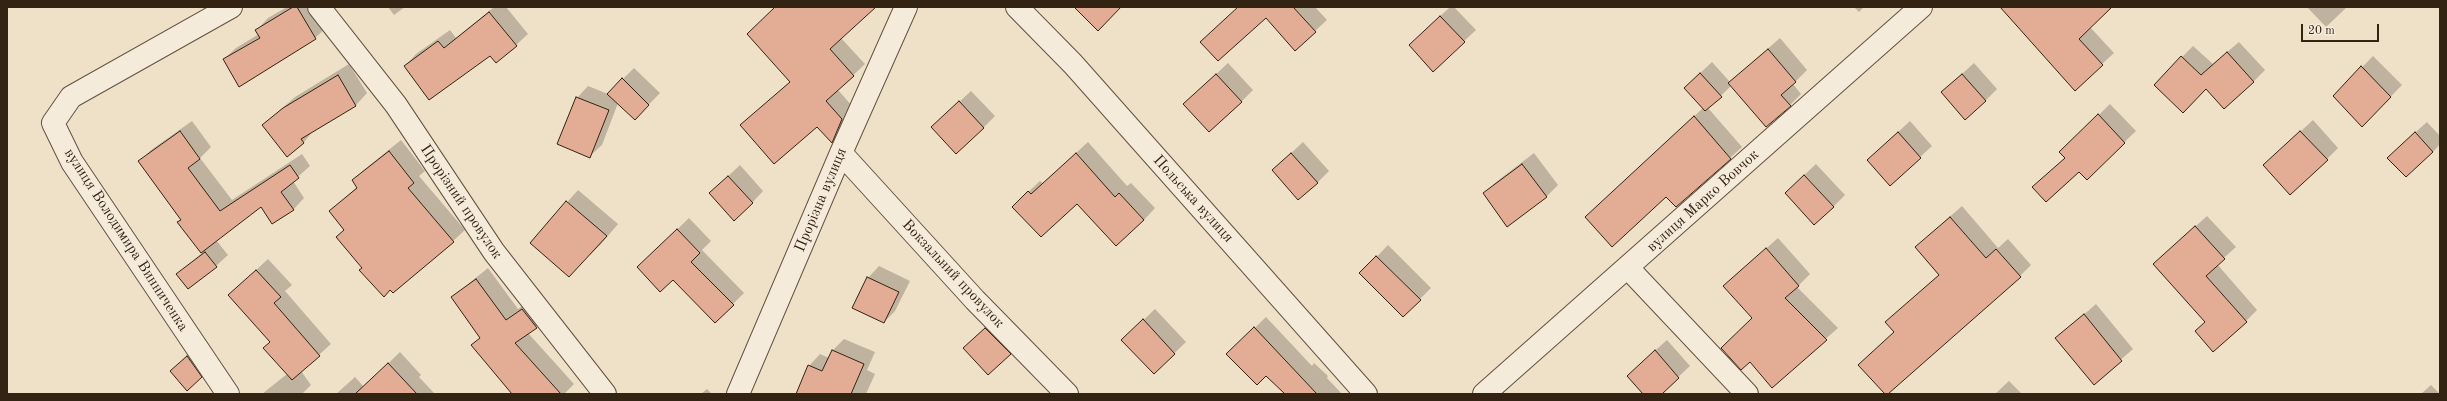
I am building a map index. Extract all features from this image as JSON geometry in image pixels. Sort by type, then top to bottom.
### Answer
[{"type":"street","name":"вулиця Володимира Винниченка","points":[[228,394],[72,162],[53,123],[71,97],[231,7]]},
{"type":"street","name":"Прорізний провулок","points":[[319,7],[396,105],[494,252],[605,394]]},
{"type":"street","name":"Прорізна вулиця","points":[[738,394],[841,153],[906,7]]},
{"type":"street","name":"Польська вулиця","points":[[1017,7],[1073,64],[1366,394]]},
{"type":"street","name":"вулиця Марко Вовчок","points":[[1484,394],[1921,7]]},
{"type":"street","name":"Вокзальний провулок","points":[[841,153],[975,300],[1067,394]]},
{"type":"street","points":[[1628,268],[1747,394]]},
{"type":"building","points":[[293,7],[297,7],[316,39],[239,87],[223,59],[260,38],[255,30]]},
{"type":"building","points":[[775,7],[876,7],[830,49],[854,76],[826,101],[842,119],[832,143],[817,127],[774,164],[740,125],[790,82],[747,34]]},
{"type":"building","points":[[1074,7],[1121,7],[1098,31]]},
{"type":"building","points":[[1238,7],[1293,7],[1316,32],[1295,51],[1266,18],[1218,61],[1200,42]]},
{"type":"building","points":[[2000,7],[2112,7],[2079,39],[2103,65],[2075,91]]},
{"type":"building","points":[[489,12],[517,46],[496,63],[490,56],[429,100],[404,66],[438,41],[444,48]]},
{"type":"building","points":[[1440,16],[1465,42],[1433,72],[1409,45]]},
{"type":"building","points":[[1768,49],[1796,82],[1781,95],[1791,106],[1766,127],[1728,83]]},
{"type":"building","points":[[2227,52],[2254,82],[2224,109],[2206,89],[2183,113],[2154,85],[2181,56],[2201,75]]},
{"type":"building","points":[[2361,66],[2391,97],[2362,127],[2333,96]]},
{"type":"building","points":[[1700,73],[1722,97],[1705,111],[1684,88]]},
{"type":"building","points":[[1216,74],[1242,102],[1209,132],[1183,104]]},
{"type":"building","points":[[1962,74],[1986,101],[1965,120],[1941,92]]},
{"type":"building","points":[[338,75],[356,106],[301,139],[304,143],[287,157],[262,125],[283,108]]},
{"type":"building","points":[[622,78],[649,105],[635,120],[607,94]]},
{"type":"building","points":[[576,97],[609,110],[590,158],[557,144]]},
{"type":"building","points":[[959,101],[984,128],[956,154],[931,127]]},
{"type":"building","points":[[2098,114],[2125,143],[2087,180],[2079,172],[2046,202],[2032,187],[2065,158],[2059,152]]},
{"type":"building","points":[[1694,116],[1731,159],[1676,207],[1666,197],[1612,247],[1585,217]]},
{"type":"building","points":[[180,131],[200,159],[188,168],[220,211],[290,165],[299,178],[281,192],[294,210],[272,224],[261,207],[201,253],[177,222],[181,220],[138,161]]},
{"type":"building","points":[[2300,131],[2328,160],[2290,195],[2263,165]]},
{"type":"building","points":[[1898,132],[1921,158],[1890,186],[1867,160]]},
{"type":"building","points":[[2415,132],[2433,152],[2406,177],[2387,158]]},
{"type":"building","points":[[389,151],[414,183],[408,188],[454,242],[393,293],[390,290],[384,297],[359,270],[362,268],[336,237],[344,230],[329,211],[357,188],[352,180]]},
{"type":"building","points":[[1076,153],[1115,197],[1119,193],[1144,220],[1116,246],[1077,204],[1041,237],[1012,207],[1028,191],[1031,194]]},
{"type":"building","points":[[1291,153],[1318,183],[1298,200],[1272,170]]},
{"type":"building","points":[[1522,164],[1547,197],[1507,227],[1483,193]]},
{"type":"building","points":[[1804,175],[1834,207],[1814,225],[1785,193]]},
{"type":"building","points":[[728,176],[753,203],[734,221],[709,193]]},
{"type":"building","points":[[566,201],[607,236],[569,277],[530,243]]},
{"type":"building","points":[[1950,217],[1986,258],[1996,249],[2021,277],[1888,394],[1885,394],[1858,365],[1894,332],[1885,322],[1939,275],[1915,247]]},
{"type":"building","points":[[2195,226],[2225,259],[2206,276],[2247,322],[2213,352],[2195,331],[2205,322],[2153,264]]},
{"type":"building","points":[[677,229],[700,253],[691,262],[734,305],[715,323],[673,280],[660,292],[637,267]]},
{"type":"building","points":[[1766,248],[1799,286],[1785,298],[1827,340],[1772,388],[1750,362],[1741,370],[1721,348],[1752,318],[1723,286]]},
{"type":"building","points":[[205,252],[217,267],[188,289],[176,274]]},
{"type":"building","points":[[1376,256],[1421,300],[1403,317],[1359,273]]},
{"type":"building","points":[[256,270],[281,297],[274,303],[320,356],[292,380],[263,348],[270,342],[228,295]]},
{"type":"building","points":[[867,277],[899,292],[884,323],[852,308]]},
{"type":"building","points":[[476,279],[506,320],[522,309],[537,328],[515,343],[561,394],[512,394],[471,345],[480,338],[451,297]]},
{"type":"building","points":[[2084,314],[2122,361],[2094,385],[2055,338]]},
{"type":"building","points":[[1143,319],[1175,354],[1154,374],[1121,340]]},
{"type":"building","points":[[1254,327],[1317,394],[1285,394],[1266,376],[1257,385],[1226,354]]},
{"type":"building","points":[[985,328],[1011,354],[988,375],[963,348]]},
{"type":"building","points":[[832,350],[864,364],[851,394],[796,394],[808,365],[822,371]]},
{"type":"building","points":[[1655,350],[1679,378],[1662,394],[1643,394],[1627,376]]},
{"type":"building","points":[[187,356],[202,377],[187,391],[170,371]]},
{"type":"building","points":[[388,363],[417,394],[355,394]]}]
